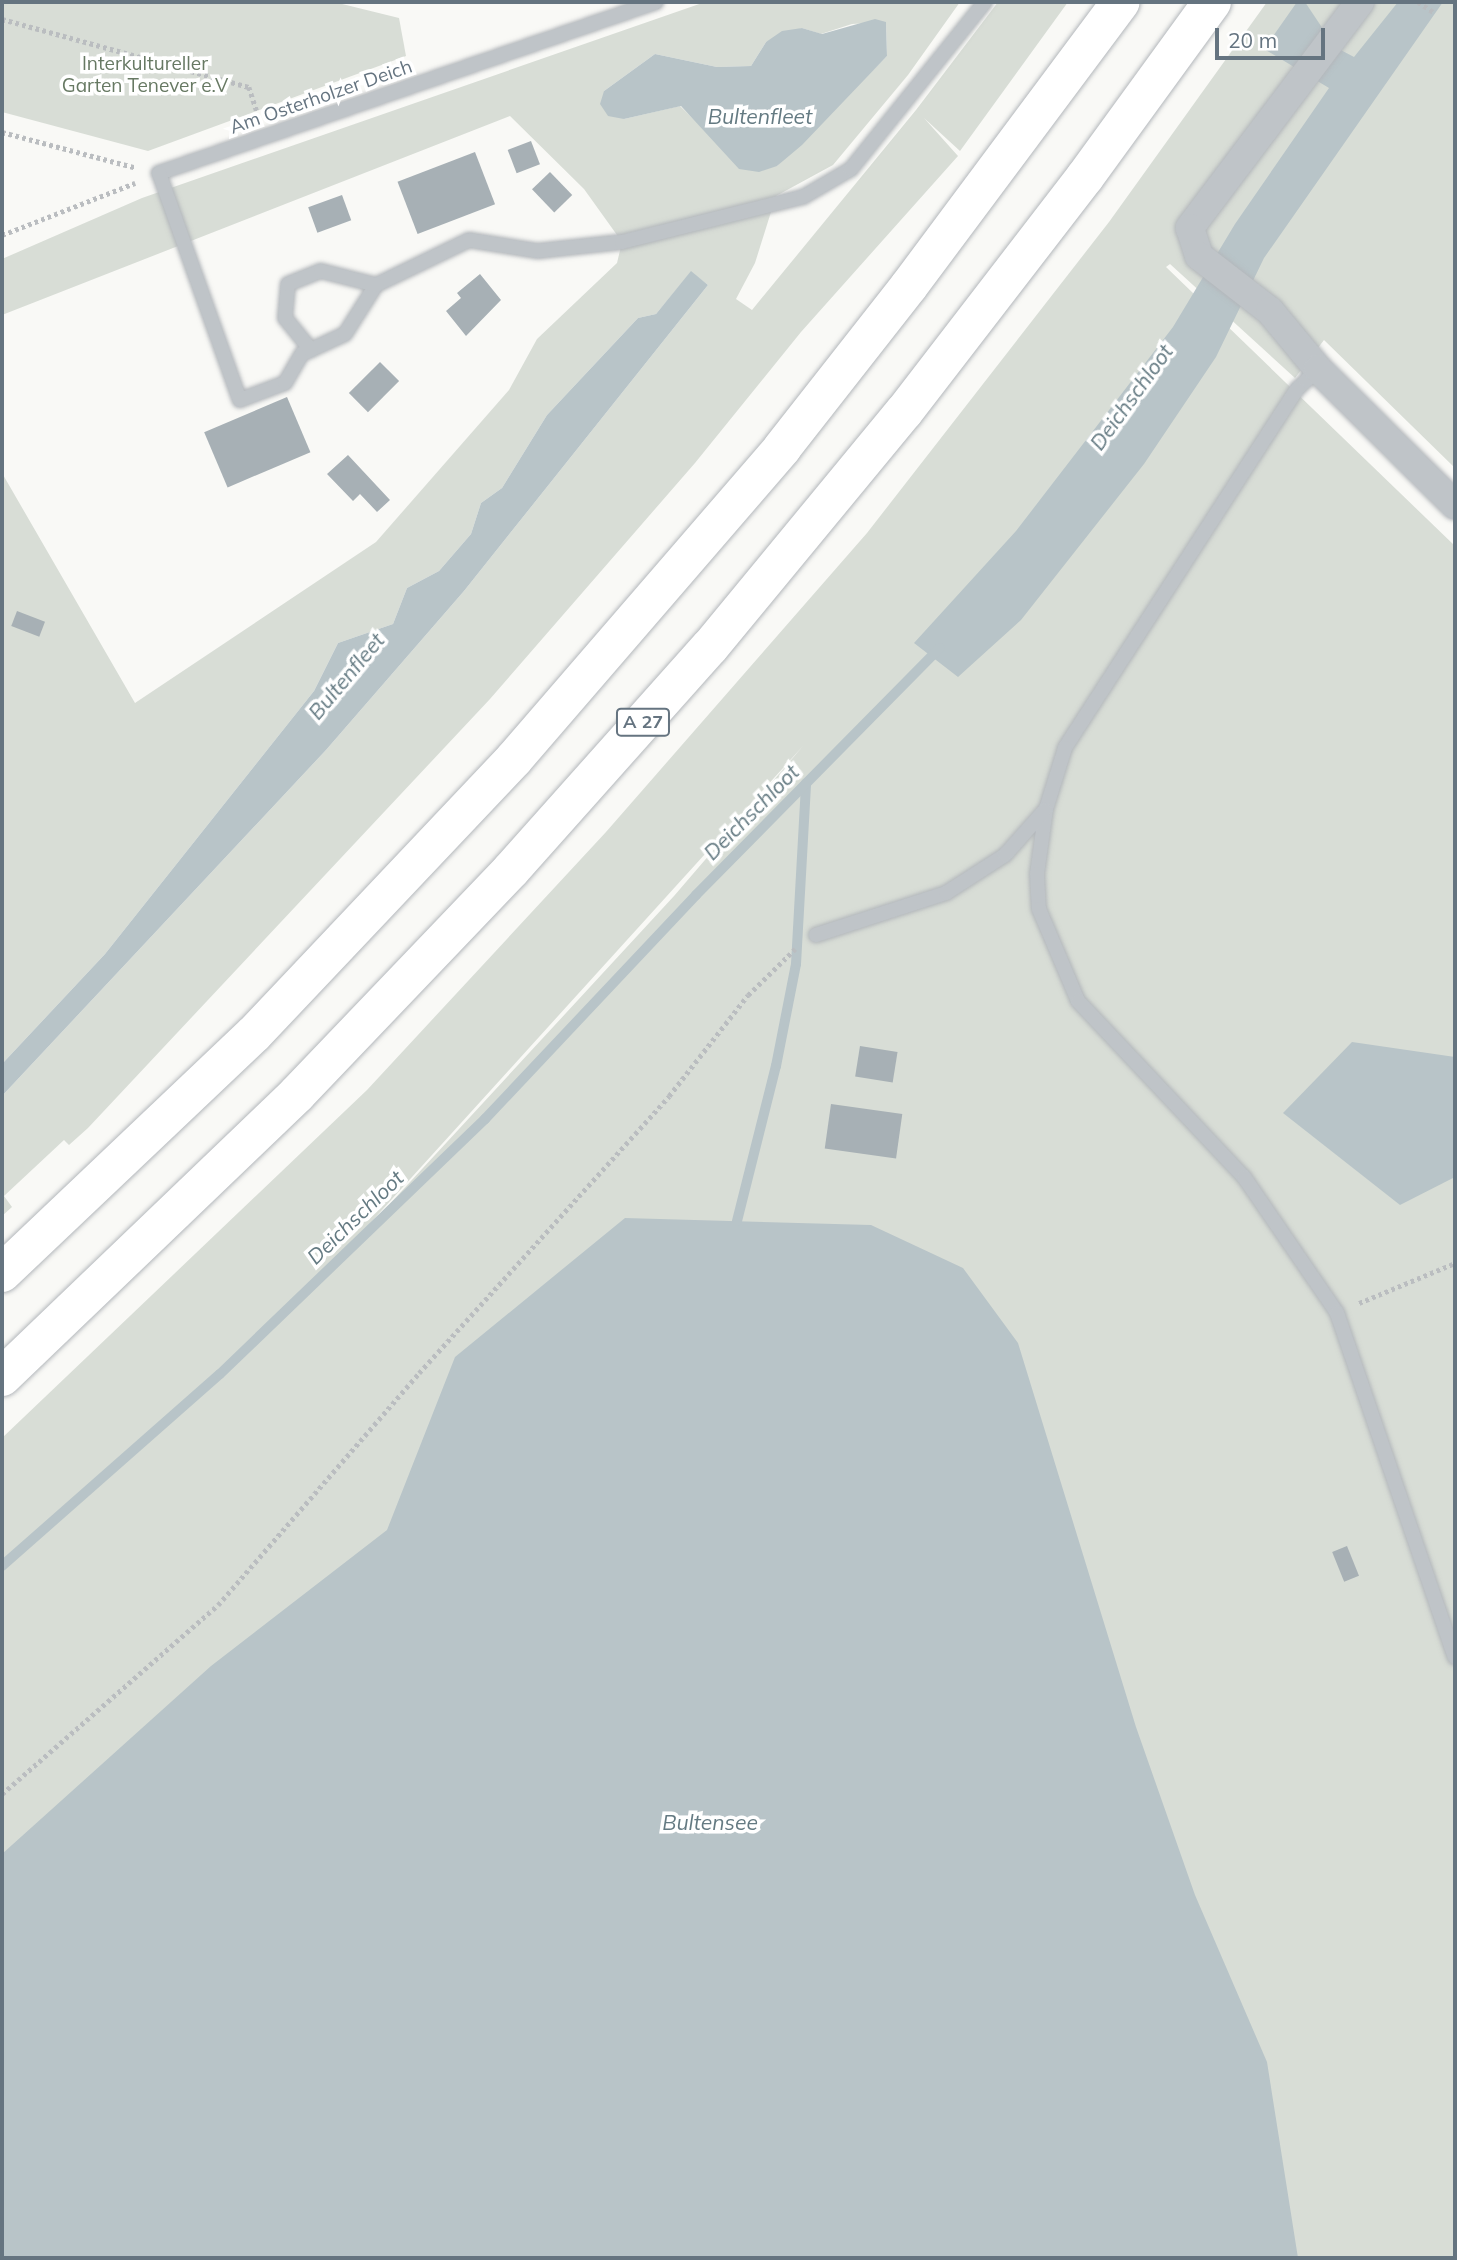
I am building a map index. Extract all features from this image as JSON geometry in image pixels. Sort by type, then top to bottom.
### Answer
[{"type":"highway","points":[[2,1273],[254,1034],[514,759],[782,448],[909,286],[1121,2]]},
{"type":"highway","name":"A 27","points":[[2,1377],[297,1094],[511,870],[710,647],[904,412],[1085,177],[1212,2]]},
{"type":"street","points":[[1360,2],[1190,228],[1199,256],[1270,311],[1318,369],[1455,506]]},
{"type":"lane","name":"Am Osterholzer Deich","points":[[159,173],[656,2]]},
{"type":"lane","points":[[159,173],[240,400],[285,383],[302,354],[345,334],[376,285],[469,240],[538,251],[622,242],[803,197],[851,169],[985,2]]},
{"type":"lane","points":[[311,350],[285,318],[288,284],[321,271],[376,285]]},
{"type":"lane","points":[[1318,369],[1297,389],[1065,748],[1046,809],[1037,874],[1039,909],[1079,1001],[1244,1177],[1337,1312],[1455,1657]]},
{"type":"lane","points":[[816,934],[946,893],[1005,855],[1046,809]]},
{"type":"path","points":[[1418,2],[1435,13]]},
{"type":"path","points":[[2,19],[249,87],[264,137]]},
{"type":"path","points":[[2,132],[159,173]]},
{"type":"path","points":[[2,235],[159,173]]},
{"type":"path","points":[[2,1794],[218,1605],[419,1373],[669,1096],[785,956]]},
{"type":"path","points":[[1337,1312],[1455,1263]]},
{"type":"green space","name":"Interkultureller Garten Tenever e.V","points":[[2,2],[334,2],[399,18],[406,56],[148,151],[2,112]]},
{"type":"green space","points":[[705,2],[960,2],[908,75],[833,165],[776,196],[755,263],[736,299],[752,310],[916,110],[998,2],[1068,2],[960,151],[924,118],[958,156],[801,332],[695,463],[490,699],[88,1128],[69,1145],[64,1140],[4,1196],[12,1207],[2,1216],[2,1096],[326,750],[464,591],[708,285],[691,272],[656,314],[638,318],[547,415],[502,488],[481,503],[471,534],[439,571],[407,588],[393,624],[338,643],[314,691],[105,954],[2,1064],[2,473],[135,703],[376,542],[509,390],[537,339],[617,263],[622,242],[584,189],[510,116],[2,315],[2,259],[142,198]],"holes":[[[886,22],[887,56],[777,166],[708,133],[680,106],[624,119],[604,91],[655,54],[717,67],[751,66],[766,42],[802,28],[821,34],[852,24]]]},
{"type":"green space","points":[[1267,2],[1455,2],[1455,468],[1324,340],[1295,378],[1170,264],[1166,267],[1455,546],[1455,2258],[2,2258],[2,1438],[367,1090],[606,832],[867,533],[1109,222]],"holes":[[[803,746],[674,896],[314,1286]]]},
{"type":"water","points":[[1297,2],[1305,2],[1335,47],[1354,57],[1398,2],[1443,2],[1264,258],[1216,357],[1144,464],[1021,620],[958,677],[914,643],[1016,531],[1173,327],[1235,224],[1329,88],[1264,49]]},
{"type":"water","name":"Bultenfleet","points":[[875,19],[886,22],[887,56],[802,145],[777,166],[759,172],[739,169],[681,106],[624,119],[608,116],[600,104],[604,91],[655,54],[717,67],[751,66],[766,42],[782,31],[802,28],[822,34]]},
{"type":"water","points":[[691,271],[708,285],[464,591],[326,750],[2,1096],[2,1064],[105,954],[314,691],[338,643],[393,624],[407,588],[439,571],[471,534],[481,503],[502,488],[547,415],[638,318],[656,314]]},
{"type":"water","points":[[1352,1042],[1455,1057],[1455,1177],[1400,1205],[1283,1113]]},
{"type":"water","name":"Bultensee","points":[[625,1218],[871,1225],[963,1268],[1018,1343],[1136,1727],[1195,1895],[1267,2062],[1298,2258],[2,2258],[2,1854],[211,1666],[387,1530],[455,1357]]},
{"type":"building","points":[[531,141],[540,164],[517,173],[508,150]]},
{"type":"building","points":[[475,152],[495,204],[418,234],[398,182]]},
{"type":"building","points":[[550,172],[572,195],[554,212],[532,189]]},
{"type":"building","points":[[342,195],[351,220],[317,233],[308,207]]},
{"type":"building","points":[[480,274],[501,300],[466,336],[446,311],[461,298],[457,293]]},
{"type":"building","points":[[380,362],[399,381],[368,412],[349,393]]},
{"type":"building","points":[[287,397],[310,452],[228,487],[204,432]]},
{"type":"building","points":[[348,455],[390,500],[377,512],[360,494],[353,501],[327,474]]},
{"type":"building","points":[[17,611],[45,622],[39,637],[11,626]]},
{"type":"building","points":[[860,1046],[898,1052],[893,1083],[855,1077]]},
{"type":"building","points":[[831,1104],[902,1114],[896,1159],[825,1149]]},
{"type":"building","points":[[1347,1546],[1359,1576],[1344,1582],[1332,1552]]},
{"type":"waterway","name":"Deichschloot","points":[[2,1566],[220,1374],[485,1119],[696,895],[940,648]]},
{"type":"waterway","points":[[737,1221],[776,1066],[796,964],[806,783]]}]
